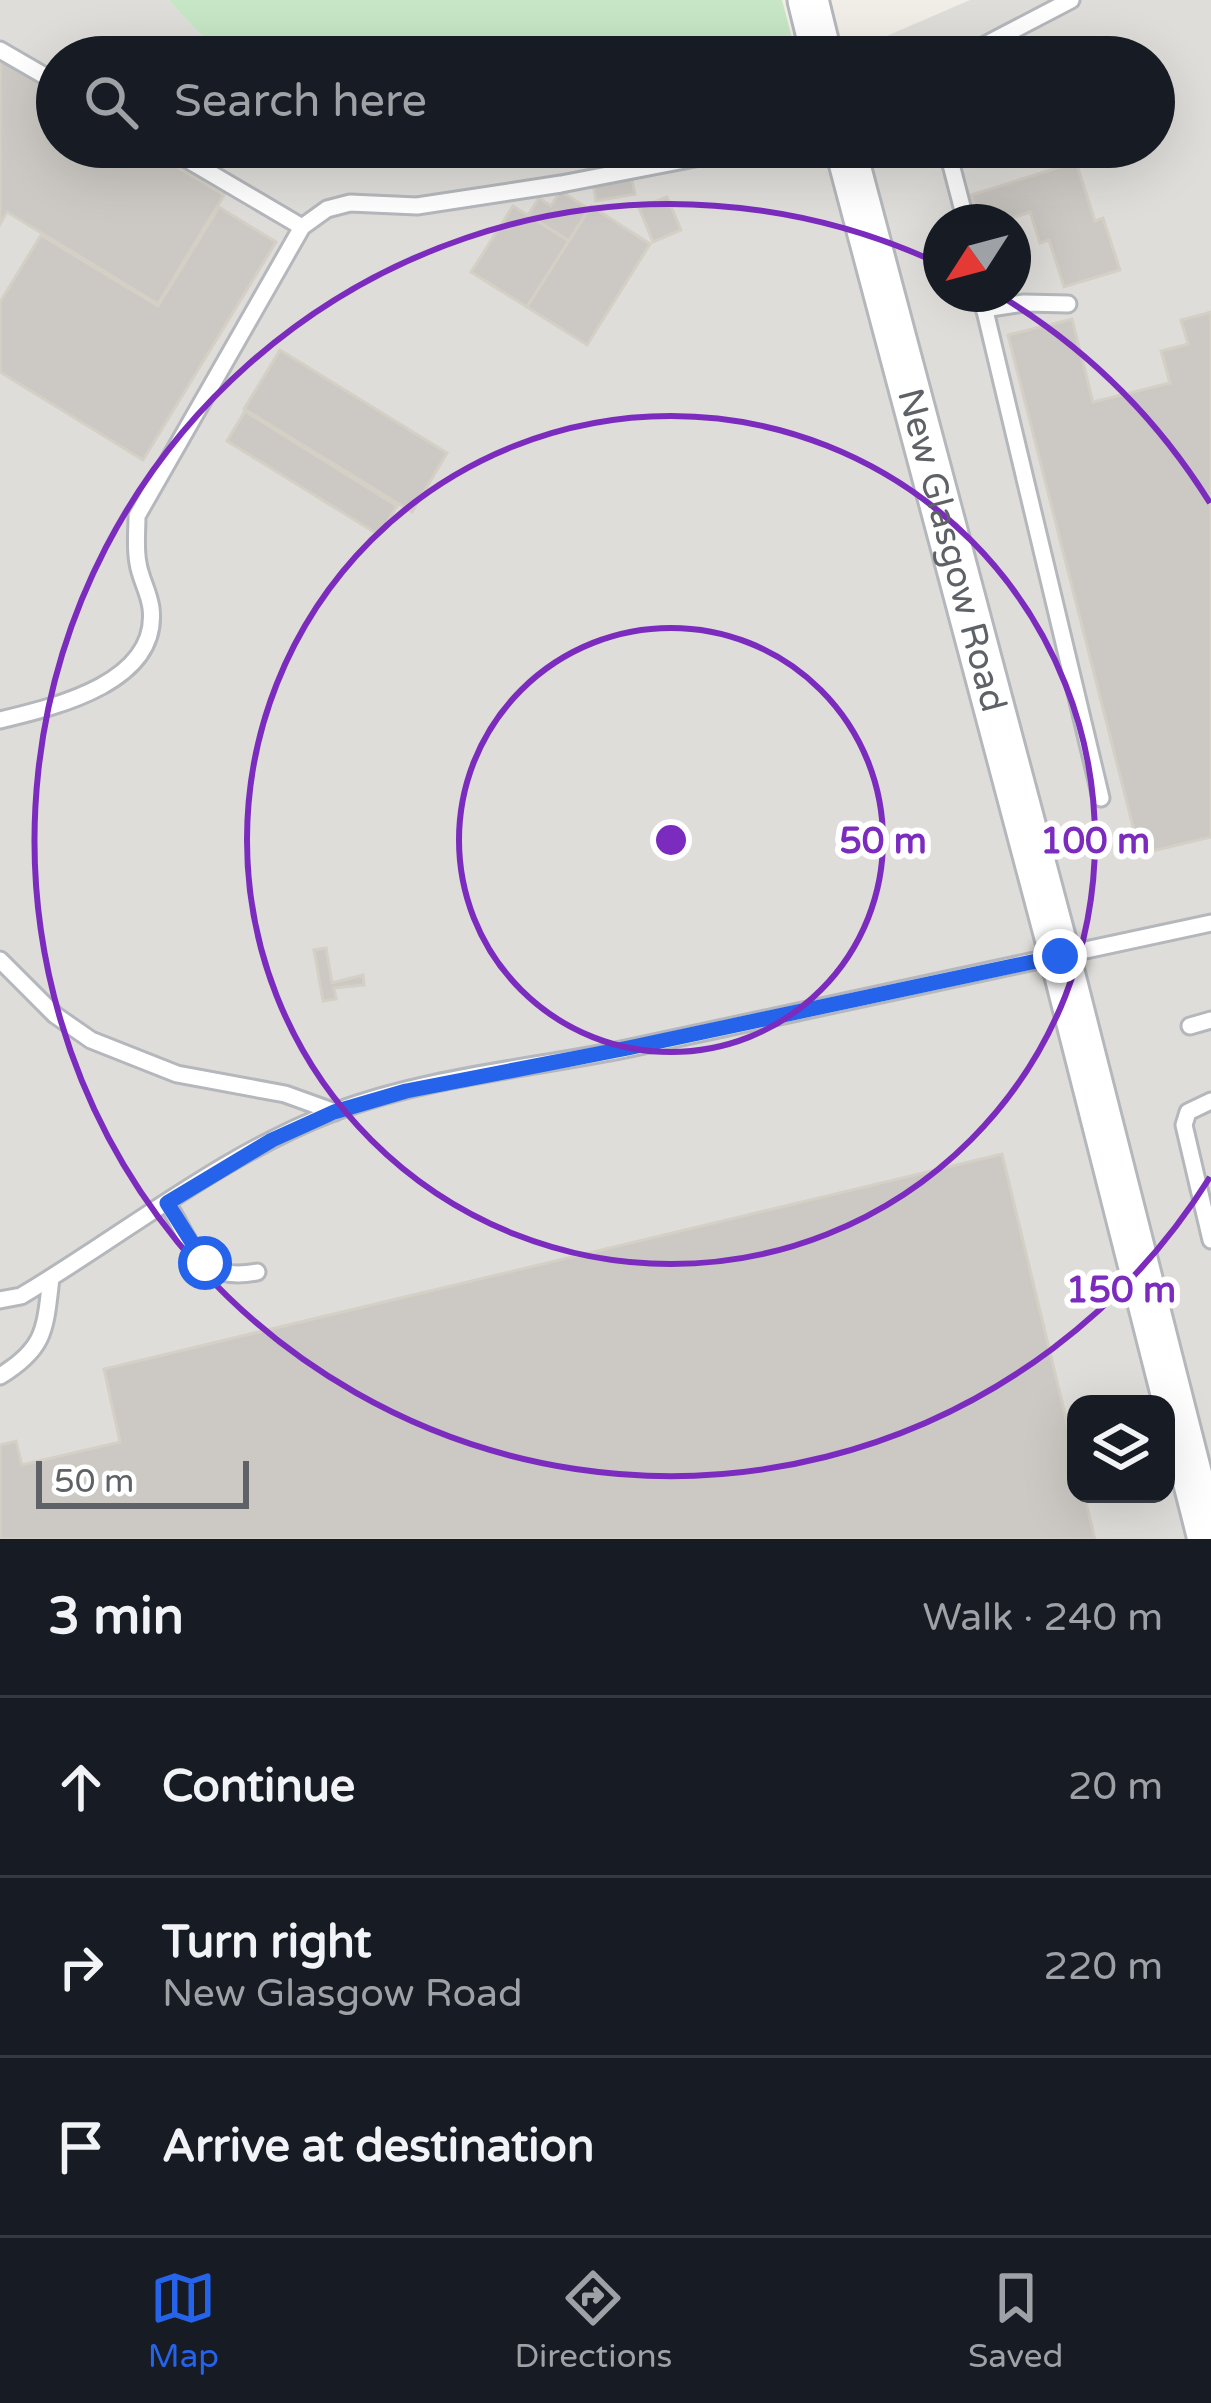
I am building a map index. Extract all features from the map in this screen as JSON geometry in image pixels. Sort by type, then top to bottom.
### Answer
[{"type":"street","points":[[808,0],[817,36]]},
{"type":"street","name":"New Glasgow Road","points":[[851,168],[1060,956],[1208,1539]]},
{"type":"lane","points":[[1002,36],[1071,0]]},
{"type":"lane","points":[[0,50],[36,71]]},
{"type":"lane","points":[[202,168],[302,227]]},
{"type":"lane","points":[[0,720],[50,708],[103,686],[133,662],[149,637],[151,608],[137,561],[137,516],[302,227],[327,209],[350,203],[417,206],[644,168]]},
{"type":"lane","points":[[950,168],[960,204]]},
{"type":"lane","points":[[1031,303],[1068,304]]},
{"type":"lane","points":[[985,312],[1101,798]]},
{"type":"lane","points":[[0,1300],[21,1296],[272,1140],[334,1112],[406,1091],[1211,923]]},
{"type":"lane","points":[[0,960],[56,1016],[91,1040],[177,1074],[285,1094],[334,1112]]},
{"type":"lane","points":[[1190,1026],[1211,1020]]},
{"type":"lane","points":[[1211,1101],[1188,1112],[1184,1125],[1211,1240]]},
{"type":"lane","points":[[167,1203],[212,1270],[230,1277],[257,1273]]},
{"type":"lane","points":[[0,1376],[30,1356],[40,1343],[51,1278]]},
{"type":"shaded area","points":[[0,0],[168,0],[202,36],[36,36],[36,168],[1175,168],[1175,36],[887,36],[970,0],[1211,0],[1211,1539],[0,1539]]},
{"type":"green space","points":[[168,0],[782,0],[791,36],[202,36]]},
{"type":"building","points":[[0,59],[36,81],[36,168],[179,168],[224,195],[158,304],[7,212],[0,224]]},
{"type":"building","points":[[1057,168],[1078,168],[1095,221],[1103,218],[1120,270],[1064,287],[1049,240],[1040,243],[1031,204],[974,204],[971,195]]},
{"type":"building","points":[[631,176],[635,194],[596,201],[593,183]]},
{"type":"building","points":[[560,191],[589,209],[569,241],[528,215],[539,198],[551,206]]},
{"type":"building","points":[[667,197],[681,230],[653,242],[639,208]]},
{"type":"building","points":[[513,206],[569,241],[527,307],[471,272]]},
{"type":"building","points":[[591,206],[650,244],[587,345],[527,307]]},
{"type":"building","points":[[219,207],[276,242],[143,460],[0,372],[0,302],[41,235],[158,306]]},
{"type":"building","points":[[1211,312],[1211,837],[1140,854],[1008,335],[1072,319],[1093,402],[1170,383],[1161,351],[1188,344],[1181,320]]},
{"type":"building","points":[[280,350],[447,453],[412,512],[244,409]]},
{"type":"building","points":[[245,411],[397,506],[379,535],[227,441]]},
{"type":"building","points":[[326,948],[332,983],[363,975],[364,985],[334,988],[336,999],[323,1001],[314,950]]},
{"type":"building","points":[[1002,1154],[1067,1423],[1067,1503],[1086,1503],[1095,1539],[0,1539],[0,1445],[16,1441],[22,1465],[120,1442],[104,1369]]},
{"type":"route","points":[[205,1263],[167,1203],[272,1140],[334,1112],[406,1091],[1060,956]]}]
